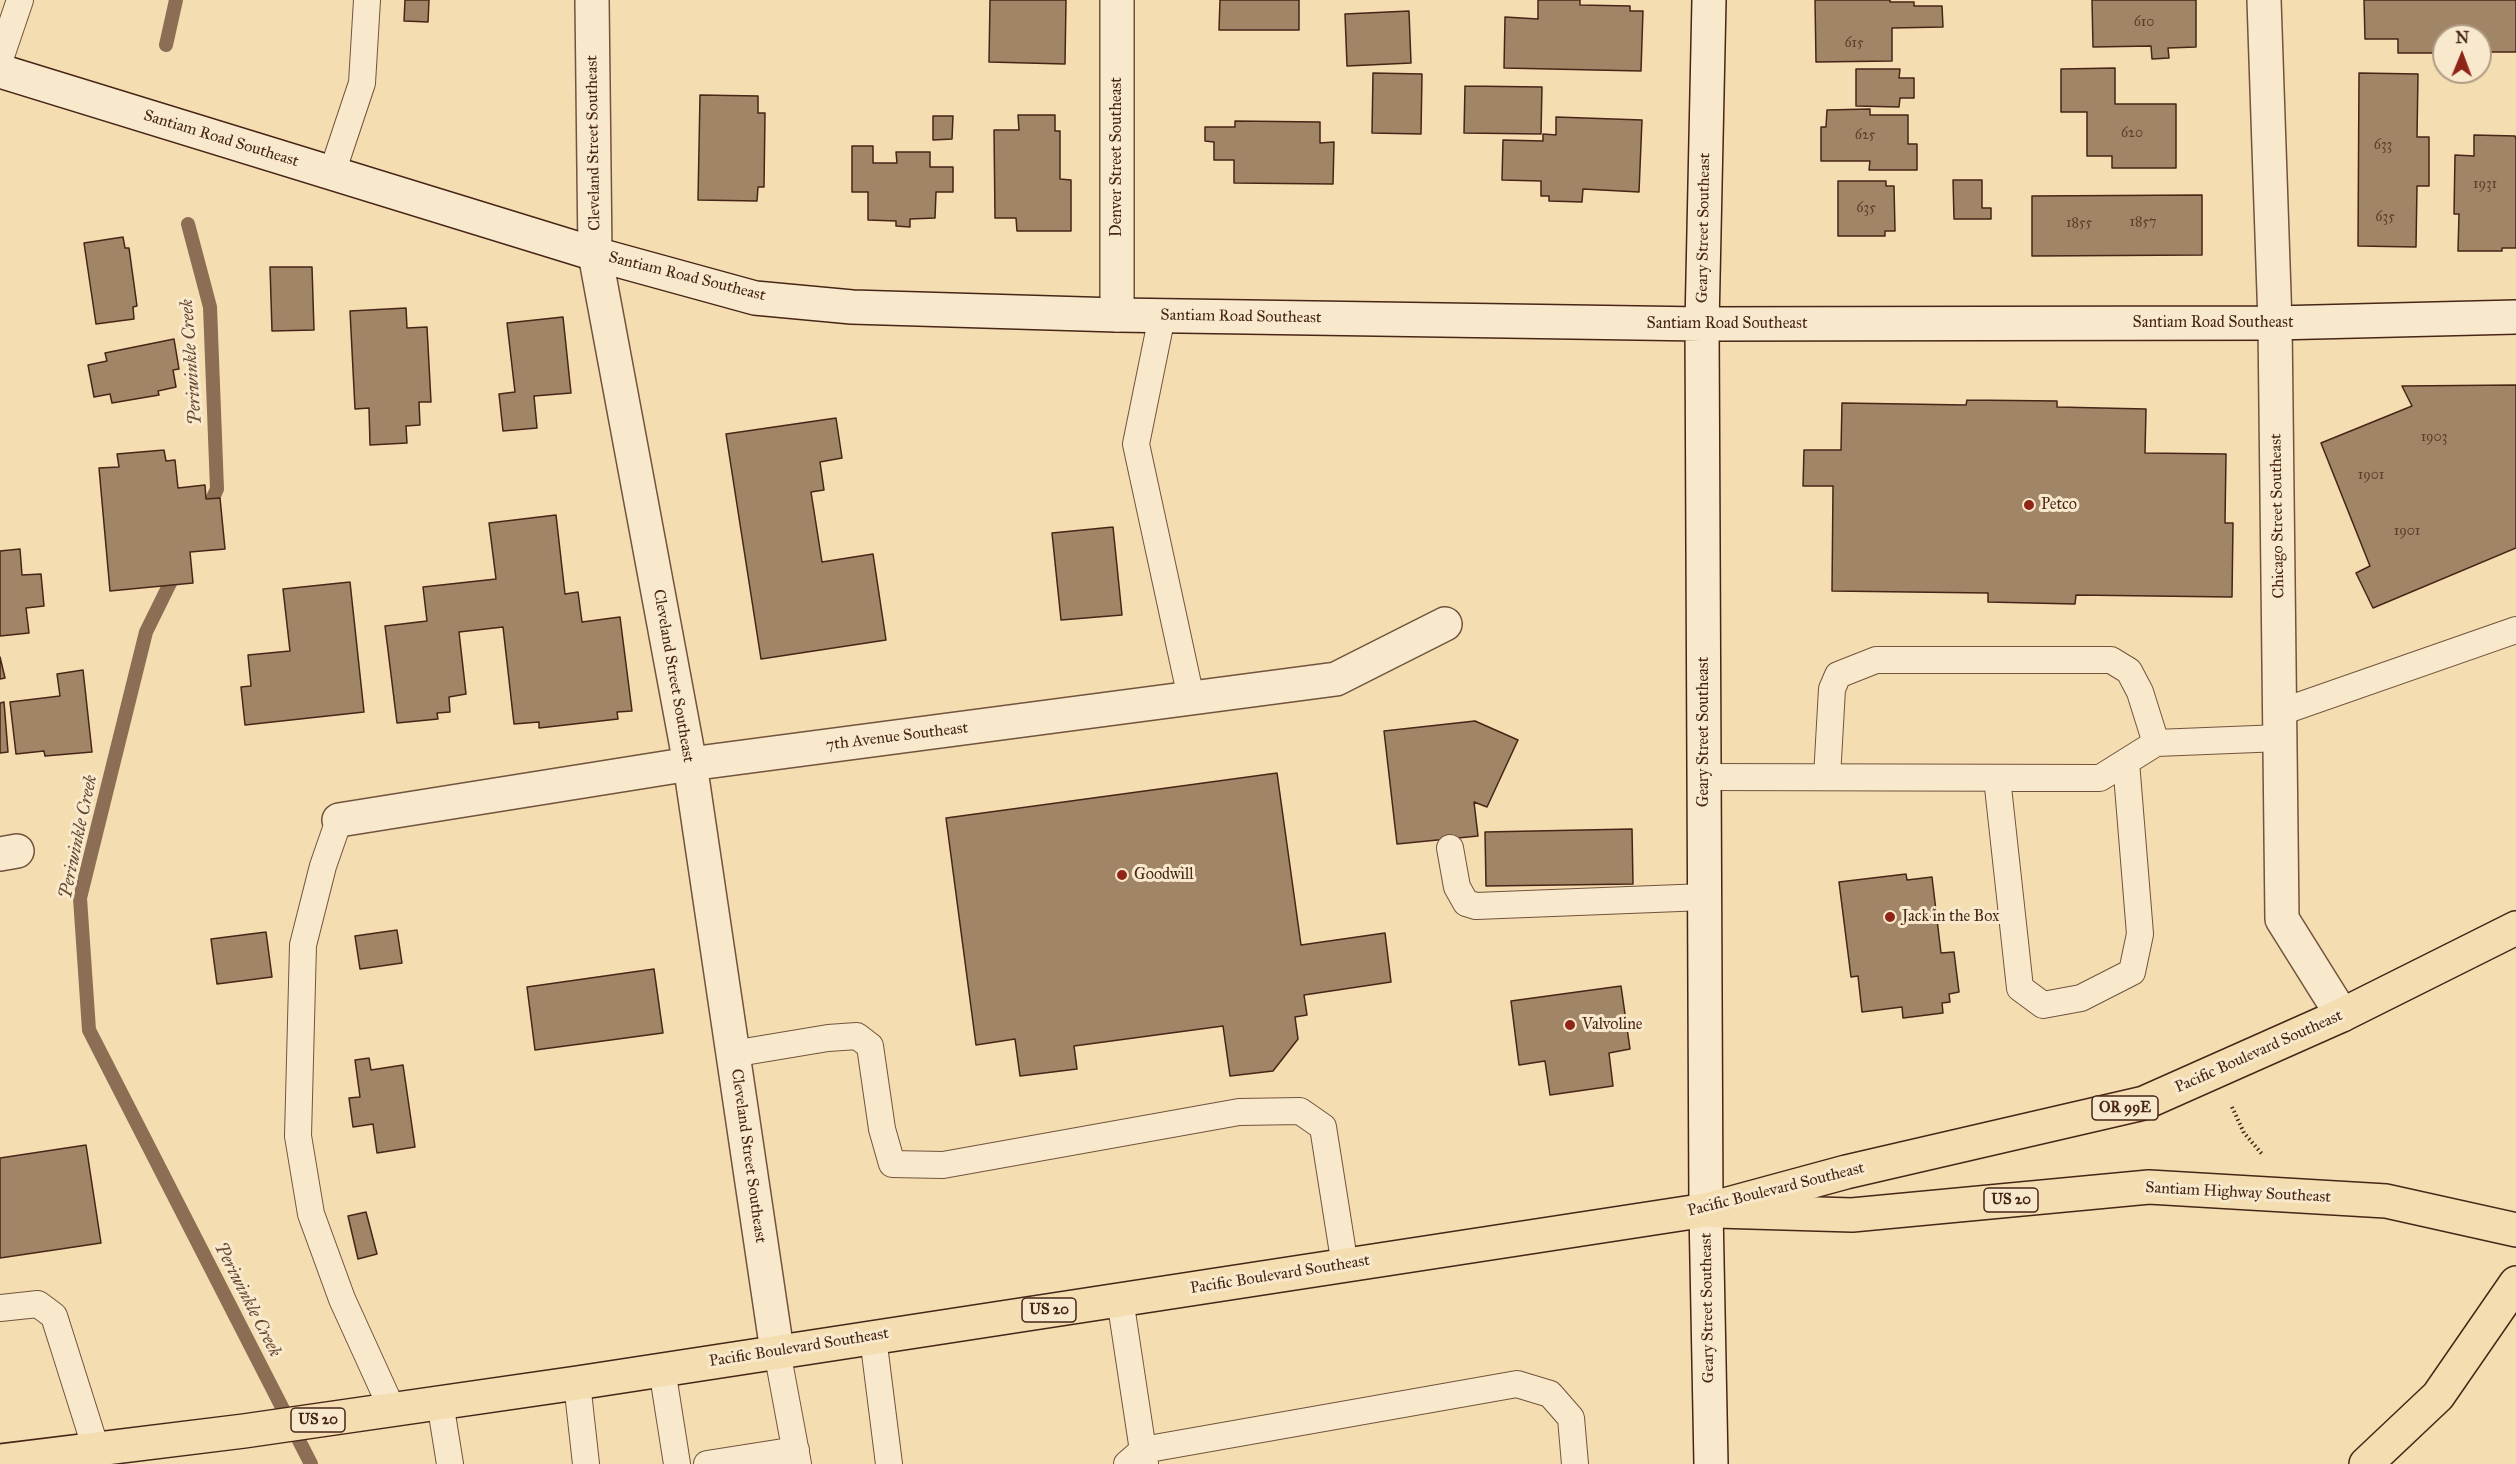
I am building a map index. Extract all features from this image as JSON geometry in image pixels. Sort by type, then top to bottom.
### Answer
[{"type":"main road","name":"Pacific Boulevard Southeast","points":[[0,1461],[244,1431],[577,1383],[1706,1210],[1846,1172],[2144,1103],[2342,1015],[2516,928]]},
{"type":"main road","name":"Santiam Highway Southeast","points":[[1706,1210],[1852,1215],[2149,1187],[2386,1201],[2516,1230]]},
{"type":"main road","points":[[2366,1464],[2438,1396],[2516,1283]]},
{"type":"street","name":"Cleveland Street Southeast","points":[[592,0],[595,254],[690,764],[777,1351]]},
{"type":"street","name":"Denver Street Southeast","points":[[1117,0],[1117,315]]},
{"type":"street","name":"Geary Street Southeast","points":[[1709,0],[1702,324],[1706,1210],[1711,1464]]},
{"type":"street","name":"Chicago Street Southeast","points":[[2264,0],[2276,323],[2282,919],[2342,1015]]},
{"type":"street","name":"Santiam Road Southeast","points":[[0,71],[595,254],[755,298],[852,307],[1117,315],[1702,324],[2276,323],[2516,317]]},
{"type":"street","name":"7th Avenue Southeast","points":[[339,820],[690,764],[1336,679],[1446,624]]},
{"type":"lane","points":[[0,59],[20,0]]},
{"type":"lane","points":[[332,173],[362,82],[367,0]]},
{"type":"lane","points":[[1162,316],[1136,444],[1191,698]]},
{"type":"lane","points":[[1704,777],[2100,778],[2156,743],[2281,725],[2516,630]]},
{"type":"lane","points":[[1827,777],[1832,689],[1838,675],[1876,660],[2111,660],[2129,671],[2140,692],[2156,743]]},
{"type":"lane","points":[[1997,778],[2020,988],[2043,1005],[2081,998],[2132,972],[2140,934],[2126,762]]},
{"type":"lane","points":[[339,820],[323,866],[303,945],[298,1136],[311,1214],[342,1299],[392,1409]]},
{"type":"lane","points":[[1450,848],[1457,887],[1466,903],[1476,906],[1705,897]]},
{"type":"lane","points":[[732,1054],[828,1038],[857,1036],[870,1046],[882,1129],[892,1164],[943,1165],[1239,1112],[1300,1111],[1323,1127],[1345,1266]]},
{"type":"lane","points":[[1120,1299],[1138,1459],[1425,1399],[1517,1384],[1550,1394],[1571,1418],[1575,1464]]},
{"type":"lane","points":[[0,1308],[38,1304],[54,1316],[96,1449]]},
{"type":"lane","points":[[873,1337],[889,1464]]},
{"type":"lane","points":[[707,1464],[797,1457],[777,1351]]},
{"type":"lane","points":[[662,1369],[676,1464]]},
{"type":"lane","points":[[577,1383],[586,1464]]},
{"type":"lane","points":[[440,1402],[450,1464]]},
{"type":"path","points":[[2216,1072],[2244,1133],[2266,1159]]},
{"type":"building","points":[[405,0],[429,0],[428,22],[404,21]]},
{"type":"building","points":[[990,0],[1066,0],[1065,64],[989,62]]},
{"type":"building","points":[[1220,0],[1299,0],[1299,30],[1219,30]]},
{"type":"building","points":[[1538,0],[1580,0],[1580,5],[1630,6],[1630,11],[1643,11],[1641,71],[1504,68],[1505,17],[1538,19]]},
{"type":"building","points":[[1815,0],[1890,0],[1890,2],[1914,2],[1914,6],[1942,6],[1943,27],[1892,28],[1892,61],[1816,62]]},
{"type":"building","points":[[2092,0],[2196,0],[2196,47],[2168,48],[2169,58],[2152,59],[2151,46],[2093,47]]},
{"type":"building","points":[[2364,0],[2516,0],[2516,52],[2492,52],[2492,24],[2432,24],[2432,53],[2398,53],[2398,39],[2365,39]]},
{"type":"building","points":[[1409,11],[1411,63],[1347,66],[1345,14]]},
{"type":"building","points":[[2115,68],[2115,104],[2176,104],[2176,168],[2112,168],[2112,156],[2087,156],[2087,112],[2061,112],[2061,69]]},
{"type":"building","points":[[1856,69],[1900,69],[1899,78],[1914,78],[1914,98],[1900,98],[1899,107],[1856,106]]},
{"type":"building","points":[[1373,73],[1422,74],[1421,134],[1372,133]]},
{"type":"building","points":[[2359,73],[2418,74],[2417,137],[2429,137],[2429,186],[2417,186],[2416,247],[2358,246]]},
{"type":"building","points":[[1465,86],[1542,87],[1541,134],[1464,133]]},
{"type":"building","points":[[700,95],[758,96],[758,113],[765,113],[764,187],[758,187],[757,201],[698,200]]},
{"type":"building","points":[[1870,109],[1870,115],[1908,115],[1908,144],[1917,144],[1917,170],[1869,170],[1870,161],[1821,161],[1821,127],[1826,127],[1827,110]]},
{"type":"building","points":[[1018,115],[1055,115],[1055,131],[1060,131],[1060,179],[1071,180],[1071,231],[1017,231],[1016,218],[995,218],[994,130],[1019,130]]},
{"type":"building","points":[[933,116],[953,116],[952,139],[933,140]]},
{"type":"building","points":[[1556,117],[1642,120],[1639,192],[1583,189],[1582,202],[1549,201],[1549,196],[1541,196],[1541,181],[1502,180],[1503,140],[1543,141],[1543,134],[1556,135]]},
{"type":"building","points":[[1235,121],[1320,122],[1320,143],[1334,142],[1333,184],[1234,183],[1234,160],[1214,160],[1214,142],[1205,141],[1205,127],[1235,127]]},
{"type":"building","points":[[2474,135],[2515,136],[2516,248],[2502,248],[2502,251],[2458,251],[2459,214],[2454,214],[2455,155],[2474,156]]},
{"type":"building","points":[[852,146],[873,146],[873,163],[897,163],[896,152],[930,152],[930,167],[953,167],[953,192],[936,192],[935,218],[910,219],[910,227],[896,226],[896,221],[868,220],[868,192],[852,192]]},
{"type":"building","points":[[1953,180],[1982,180],[1982,208],[1991,208],[1991,219],[1954,219]]},
{"type":"building","points":[[1838,181],[1886,181],[1886,186],[1894,186],[1895,231],[1885,231],[1885,236],[1838,236]]},
{"type":"building","points":[[2202,195],[2202,255],[2032,256],[2032,196]]},
{"type":"building","points":[[123,237],[125,248],[129,248],[137,306],[133,307],[134,319],[96,324],[84,243]]},
{"type":"building","points":[[270,267],[312,267],[314,330],[272,331]]},
{"type":"building","points":[[406,308],[407,328],[427,327],[431,402],[419,402],[420,425],[406,426],[407,443],[370,445],[369,408],[355,409],[350,311]]},
{"type":"building","points":[[563,317],[571,393],[534,396],[537,428],[503,431],[499,394],[515,392],[507,323]]},
{"type":"building","points":[[174,339],[179,369],[173,370],[176,387],[158,391],[159,395],[112,403],[110,394],[94,397],[88,365],[107,361],[105,353]]},
{"type":"building","points":[[2516,385],[2516,548],[2373,608],[2356,573],[2370,566],[2321,443],[2412,406],[2402,386]]},
{"type":"building","name":"Petco","points":[[1967,400],[2057,401],[2057,407],[2146,409],[2145,453],[2226,454],[2225,523],[2233,523],[2232,597],[2076,595],[2075,604],[1988,602],[1988,593],[1832,591],[1833,486],[1803,486],[1804,450],[1841,450],[1842,403],[1966,405]]},
{"type":"building","points":[[836,418],[842,458],[820,462],[824,490],[811,492],[822,562],[873,554],[886,640],[761,659],[726,434]]},
{"type":"building","points":[[164,450],[166,461],[175,460],[178,488],[205,485],[206,499],[220,498],[225,549],[190,552],[193,583],[110,591],[99,468],[119,467],[117,454]]},
{"type":"building","points":[[556,515],[565,594],[578,592],[582,622],[620,617],[632,711],[617,712],[618,719],[539,728],[539,722],[514,724],[503,627],[459,632],[466,694],[449,697],[450,712],[437,713],[438,719],[397,723],[385,626],[427,621],[423,587],[496,579],[489,523]]},
{"type":"building","points":[[1113,527],[1122,615],[1061,620],[1052,533]]},
{"type":"building","points":[[20,549],[22,575],[41,574],[44,606],[26,608],[29,633],[0,636],[0,551]]},
{"type":"building","points":[[350,582],[364,712],[245,725],[241,687],[251,686],[248,655],[290,651],[283,589]]},
{"type":"building","points":[[0,657],[5,678],[0,679]]},
{"type":"building","points":[[83,670],[92,752],[45,756],[44,751],[16,754],[10,702],[60,696],[57,674]]},
{"type":"building","points":[[4,702],[8,752],[0,753],[0,703]]},
{"type":"building","points":[[1475,721],[1518,740],[1487,807],[1474,802],[1478,836],[1397,844],[1384,731]]},
{"type":"building","name":"Goodwill","points":[[1277,773],[1301,945],[1385,933],[1391,982],[1304,995],[1307,1015],[1295,1017],[1298,1039],[1273,1071],[1230,1076],[1223,1026],[1074,1046],[1077,1069],[1020,1076],[1015,1039],[976,1045],[946,818]]},
{"type":"building","points":[[1632,829],[1633,884],[1486,886],[1485,832]]},
{"type":"building","name":"Jack in the Box","points":[[1906,874],[1907,880],[1932,877],[1941,953],[1954,952],[1959,992],[1949,994],[1950,1002],[1942,1003],[1943,1013],[1903,1018],[1902,1007],[1862,1012],[1858,976],[1851,977],[1839,882]]},
{"type":"building","points":[[397,930],[402,963],[360,969],[355,936]]},
{"type":"building","points":[[266,932],[272,977],[217,984],[211,939]]},
{"type":"building","points":[[654,969],[663,1033],[535,1050],[527,987]]},
{"type":"building","name":"Valvoline","points":[[1621,986],[1630,1049],[1609,1053],[1613,1086],[1550,1095],[1545,1061],[1519,1065],[1511,1001]]},
{"type":"building","points":[[369,1058],[371,1070],[403,1065],[415,1147],[377,1153],[373,1124],[353,1127],[349,1098],[360,1097],[355,1060]]},
{"type":"building","points":[[86,1145],[101,1243],[0,1258],[0,1158]]},
{"type":"building","points":[[366,1212],[377,1254],[358,1259],[348,1216]]},
{"type":"waterway","name":"Periwinkle Creek","points":[[166,45],[176,0]]},
{"type":"waterway","name":"Periwinkle Creek","points":[[188,224],[210,307],[217,489],[205,515]]},
{"type":"waterway","name":"Periwinkle Creek","points":[[177,569],[146,632],[80,898],[89,1030],[311,1464]]},
{"type":"place","name":"Petco","points":[[2029,505]]},
{"type":"place","name":"Goodwill","points":[[1122,875]]},
{"type":"place","name":"Jack in the Box","points":[[1890,917]]},
{"type":"place","name":"Valvoline","points":[[1570,1025]]}]
